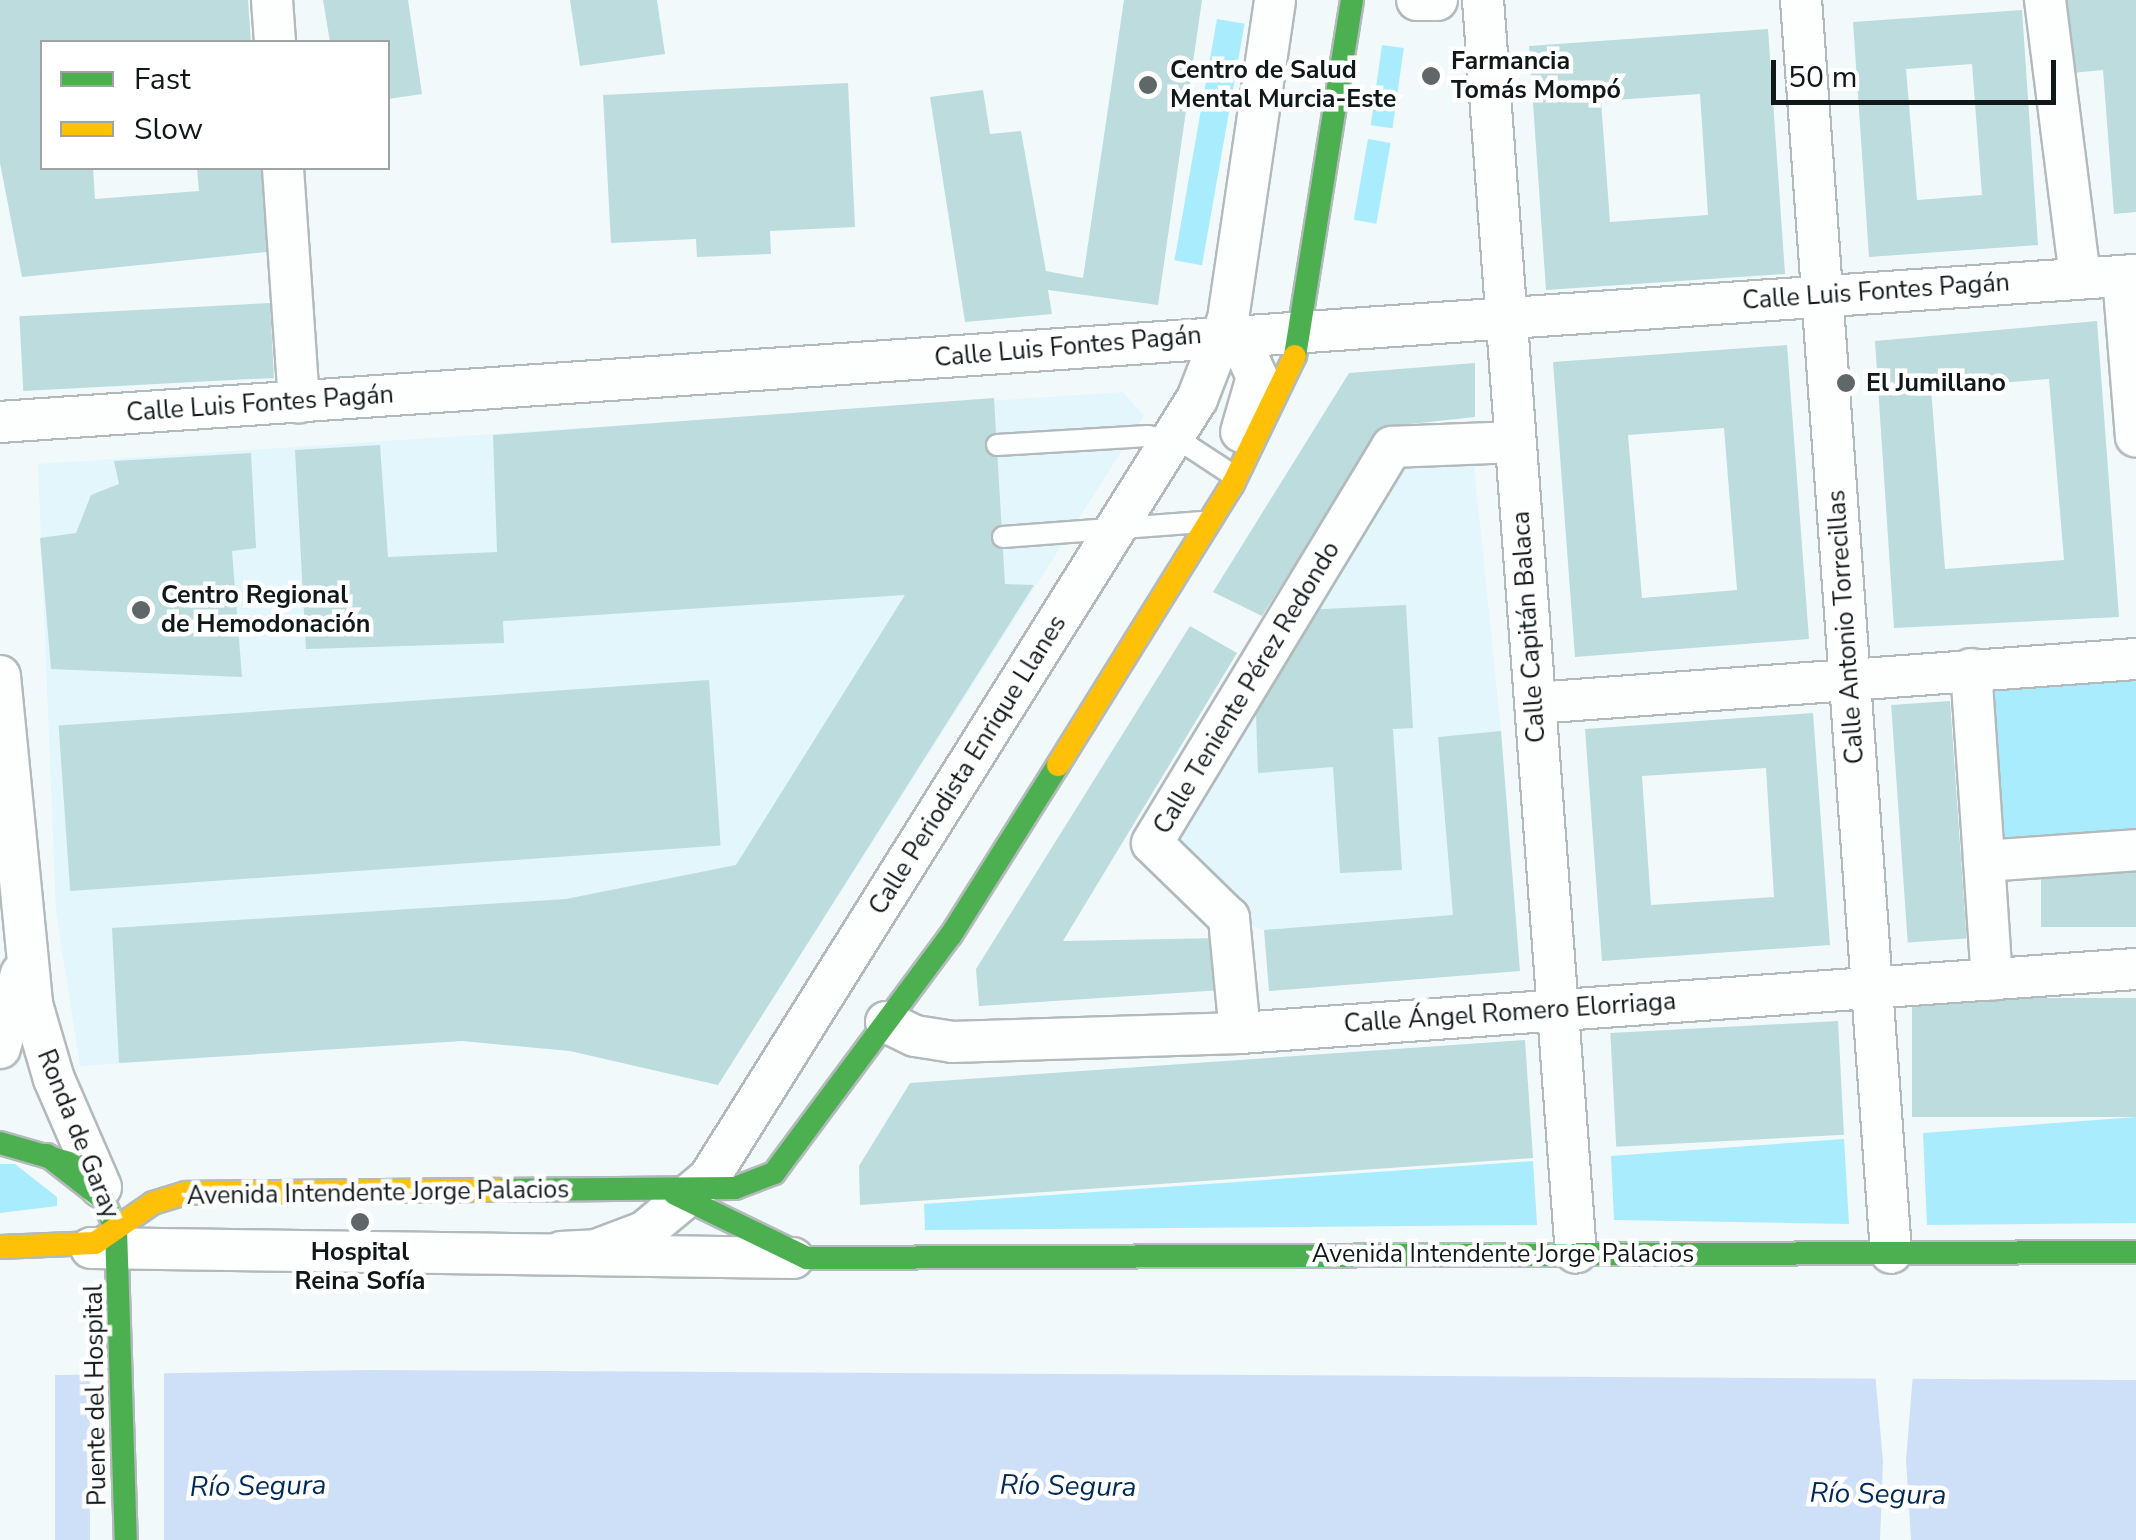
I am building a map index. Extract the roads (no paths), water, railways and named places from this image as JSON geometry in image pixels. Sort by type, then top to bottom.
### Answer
[{"type":"main road","points":[[794,1188],[802,1140],[951,935],[1212,516],[1288,379],[1304,329],[1352,0]]},
{"type":"main road","name":"Avenida Intendente Jorge Palacios","points":[[117,1203],[153,1203],[200,1192],[649,1189],[695,1193],[760,1183],[802,1140]]},
{"type":"main road","points":[[0,1143],[48,1154],[117,1203],[200,1192]]},
{"type":"main road","points":[[48,1154],[117,1203]]},
{"type":"main road","name":"Avenida Intendente Jorge Palacios","points":[[695,1193],[774,1246],[812,1246],[869,1257],[2136,1252]]},
{"type":"main road","name":"Puente del Hospital","points":[[117,1203],[126,1540]]},
{"type":"main road","name":"Avenida Intendente Jorge Palacios","points":[[0,1247],[62,1247]]},
{"type":"street","points":[[272,0],[274,40]]},
{"type":"street","name":"Calle Periodista Enrique Llanes","points":[[695,1193],[1172,440],[1224,335],[1274,0]]},
{"type":"street","points":[[1417,0],[1437,0]]},
{"type":"street","name":"Calle Capitán Balaca","points":[[1483,0],[1576,1253]]},
{"type":"street","name":"Calle Antonio Torrecillas","points":[[1801,0],[1891,1254]]},
{"type":"street","points":[[2045,0],[2080,278]]},
{"type":"street","points":[[283,170],[300,402]]},
{"type":"street","points":[[2129,275],[2136,436]]},
{"type":"street","name":"Calle Luis Fontes Pagán","points":[[0,422],[2129,275]]},
{"type":"street","points":[[1212,516],[1257,376],[1244,349],[1224,335]]},
{"type":"street","name":"Calle Teniente Pérez Redondo","points":[[1240,1033],[1229,918],[1152,843],[1392,447],[1516,442]]},
{"type":"street","points":[[1535,704],[1850,676],[2136,659]]},
{"type":"street","points":[[1971,669],[1992,980]]},
{"type":"street","name":"Ronda de Garay","points":[[0,676],[24,960],[49,1066],[117,1203]]},
{"type":"street","points":[[1984,861],[2136,850]]},
{"type":"street","name":"Ronda de Garay","points":[[0,1048],[24,960]]},
{"type":"street","name":"Calle Ángel Romero Elorriaga","points":[[886,1022],[914,1036],[952,1042],[1240,1033],[2136,970]]},
{"type":"street","name":"Avenida Intendente Jorge Palacios","points":[[561,1252],[632,1237],[695,1193]]},
{"type":"street","name":"Avenida Intendente Jorge Palacios","points":[[62,1247],[117,1203],[561,1252],[812,1246]]},
{"type":"lane","points":[[997,445],[1132,434],[1172,440],[1228,472]]},
{"type":"lane","points":[[1003,537],[1116,529],[1212,516]]},
{"type":"water","name":"Río Segura","points":[[369,1370],[2136,1380],[2136,1540],[0,1540],[0,1376]]},
{"type":"place","name":"Farmancia Tomás Mompó","points":[[1431,76]]},
{"type":"place","name":"Centro de Salud Mental Murcia-Este","points":[[1148,85]]},
{"type":"place","name":"El Jumillano","points":[[1846,383]]},
{"type":"place","name":"Centro Regional de Hemodonación","points":[[141,610]]},
{"type":"place","name":"Hospital Reina Sofía","points":[[360,1222]]}]
